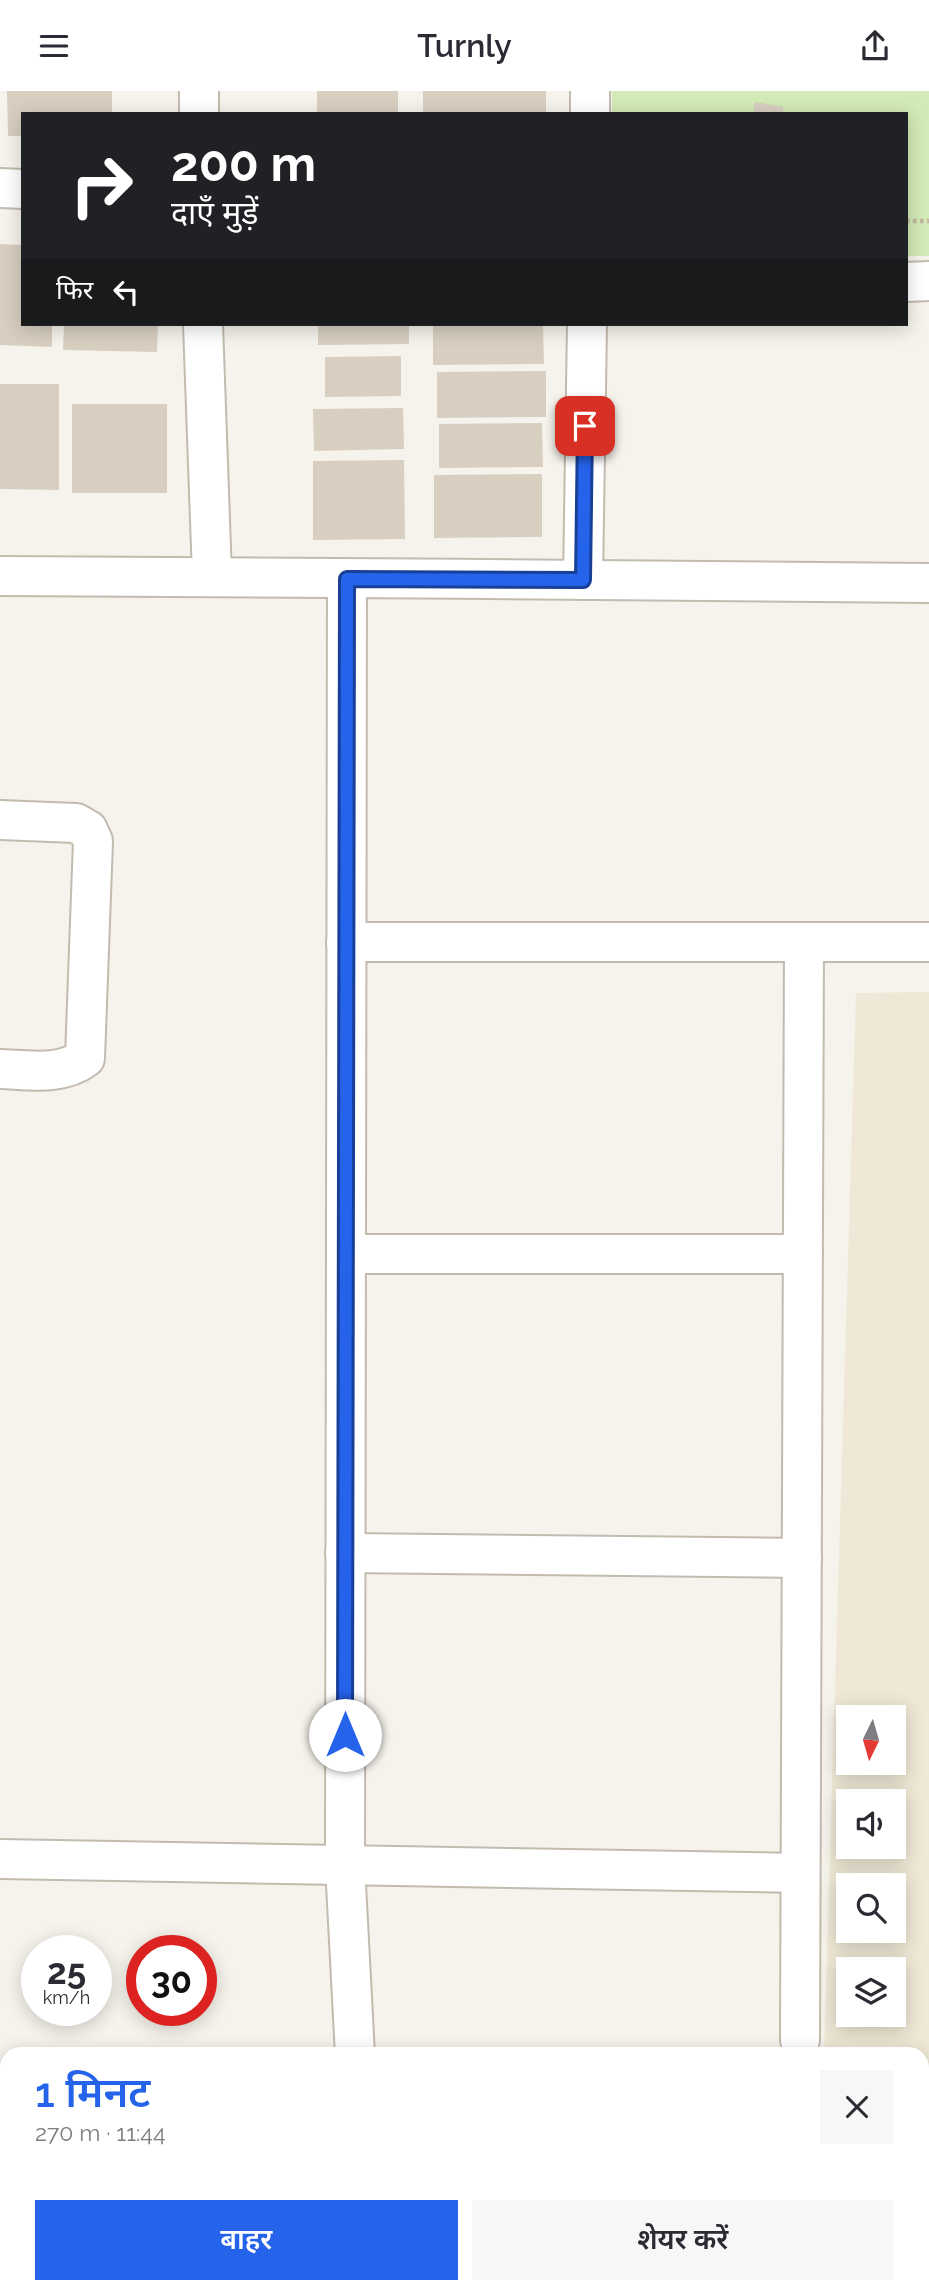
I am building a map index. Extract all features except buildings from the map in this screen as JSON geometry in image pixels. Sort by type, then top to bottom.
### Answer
[{"type":"street","points":[[199,91],[199,112]]},
{"type":"street","points":[[590,91],[590,112]]},
{"type":"street","points":[[0,188],[21,189]]},
{"type":"street","points":[[908,282],[929,281]]},
{"type":"street","points":[[203,326],[212,576]]},
{"type":"street","points":[[583,580],[587,326]]},
{"type":"street","points":[[0,576],[929,583]]},
{"type":"street","points":[[347,579],[345,1865],[355,2047]]},
{"type":"street","points":[[0,820],[76,824],[88,830],[93,841],[85,1058],[74,1066],[61,1070],[0,1069]]},
{"type":"street","points":[[346,942],[929,943]]},
{"type":"street","points":[[800,2040],[804,942]]},
{"type":"street","points":[[346,1254],[803,1254]]},
{"type":"street","points":[[345,1553],[802,1558]]},
{"type":"street","points":[[0,1859],[800,1873]]},
{"type":"path","points":[[908,221],[929,221]]},
{"type":"shaded area","points":[[929,992],[929,2047],[824,2047],[856,993]]},
{"type":"green space","points":[[612,91],[929,91],[929,256],[908,256],[908,112],[612,112]]},
{"type":"route","points":[[345,1735],[347,579],[583,580],[585,426]]}]
